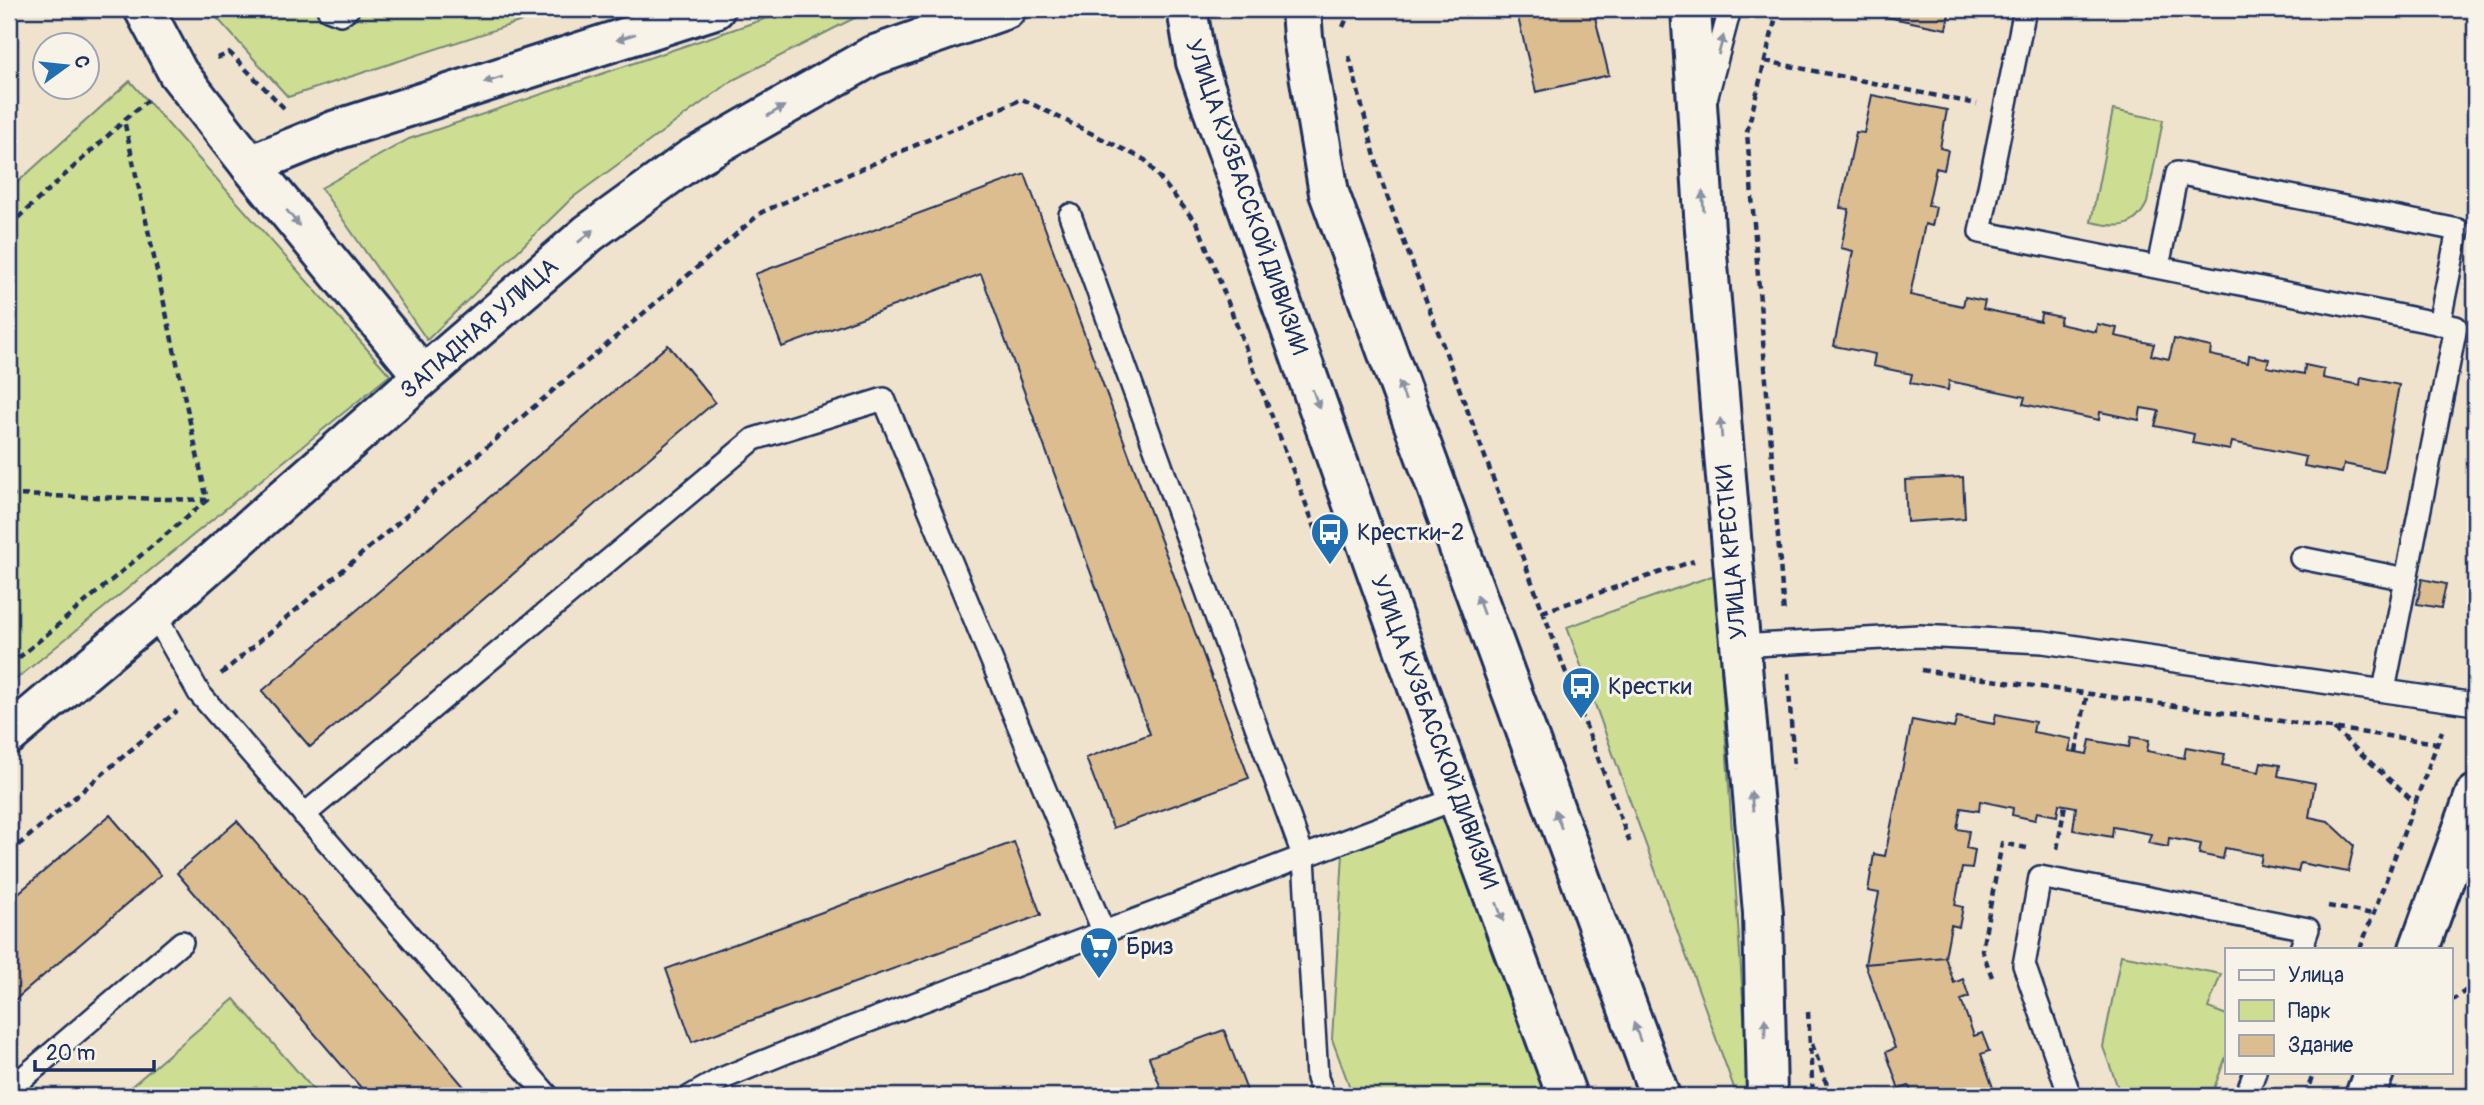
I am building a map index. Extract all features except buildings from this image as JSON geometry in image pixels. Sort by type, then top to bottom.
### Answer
[{"type":"street","points":[[144,9],[178,73],[422,376]]},
{"type":"street","points":[[250,165],[336,130],[715,9]]},
{"type":"street","name":"ЗАПАДНАЯ УЛИЦА","points":[[9,735],[154,613],[422,376],[589,233],[691,159],[872,56],[1006,9]]},
{"type":"street","name":"УЛИЦА КУЗБАССКОЙ ДИВИЗИИ","points":[[1187,9],[1196,62],[1567,1096]]},
{"type":"street","points":[[1301,9],[1303,38],[1329,192],[1660,1096]]},
{"type":"street","name":"УЛИЦА КРЕСТКИ","points":[[1691,9],[1731,559],[1763,913],[1767,1096]]},
{"type":"street","points":[[2419,948],[2475,794]]},
{"type":"street","points":[[2365,1096],[2373,1074]]},
{"type":"lane","points":[[328,9],[341,14],[348,9]]},
{"type":"lane","points":[[1698,129],[1730,9]]},
{"type":"lane","points":[[2025,9],[1980,232],[2456,327],[2384,690]]},
{"type":"lane","points":[[2158,267],[2176,173],[2458,230],[2439,324]]},
{"type":"lane","points":[[1070,215],[1304,858],[1317,1078],[1324,1096]]},
{"type":"lane","points":[[304,815],[754,439],[884,399],[1104,933]]},
{"type":"lane","points":[[2301,558],[2406,579]]},
{"type":"lane","points":[[154,613],[199,693],[548,1096]]},
{"type":"lane","points":[[1738,646],[1919,636],[2043,642],[2475,704]]},
{"type":"lane","points":[[691,1096],[721,1079],[787,1052],[1458,798]]},
{"type":"lane","points":[[2070,1096],[2024,965],[2040,877],[2308,929],[2301,948]]},
{"type":"lane","points":[[9,1090],[182,943]]},
{"type":"lane","points":[[2246,1096],[2254,1074]]},
{"type":"path","points":[[1343,29],[1351,9]]},
{"type":"path","points":[[1778,9],[1747,132],[1786,644]]},
{"type":"path","points":[[9,226],[178,73],[230,52],[288,113]]},
{"type":"path","points":[[1349,55],[1381,180],[1631,846]]},
{"type":"path","points":[[1765,61],[2005,109]]},
{"type":"path","points":[[9,853],[762,212],[1022,99],[1145,160],[1198,225],[1330,566]]},
{"type":"path","points":[[124,120],[207,500]]},
{"type":"path","points":[[9,495],[207,500]]},
{"type":"path","points":[[9,666],[207,500]]},
{"type":"path","points":[[1542,612],[1690,562],[1779,558]]},
{"type":"path","points":[[1908,668],[2437,743]]},
{"type":"path","points":[[1794,776],[1787,671],[1801,670]]},
{"type":"path","points":[[2076,752],[2087,694]]},
{"type":"path","points":[[2360,948],[2454,701]]},
{"type":"path","points":[[2333,728],[2414,803]]},
{"type":"path","points":[[2052,880],[2066,805]]},
{"type":"path","points":[[2452,1000],[2475,984]]},
{"type":"path","points":[[1808,1010],[1813,1096]]},
{"type":"path","points":[[1810,1037],[1831,1096]]},
{"type":"path","points":[[2305,1096],[2313,1074]]},
{"type":"green space","points":[[209,9],[559,9],[288,97]]},
{"type":"green space","points":[[794,9],[872,9],[733,80],[572,198],[427,340],[321,188],[409,139]]},
{"type":"green space","points":[[130,81],[390,375],[9,685],[9,190]]},
{"type":"green space","points":[[2113,110],[2163,120],[2147,203],[2137,218],[2117,226],[2091,222]]},
{"type":"green space","points":[[1715,575],[1748,1096],[1737,1096],[1567,627]]},
{"type":"green space","points":[[1466,808],[1568,1096],[1353,1096],[1332,1039],[1343,854]]},
{"type":"green space","points":[[2121,955],[2221,974],[2208,1008],[2225,1014],[2225,1059],[2211,1096],[2121,1096],[2103,1047]]},
{"type":"green space","points":[[234,999],[319,1096],[120,1096]]},
{"type":"place","name":"Крестки-2","points":[[1330,566]]},
{"type":"place","name":"Крестки","points":[[1581,720]]},
{"type":"place","name":"Бриз","points":[[1099,980]]}]
